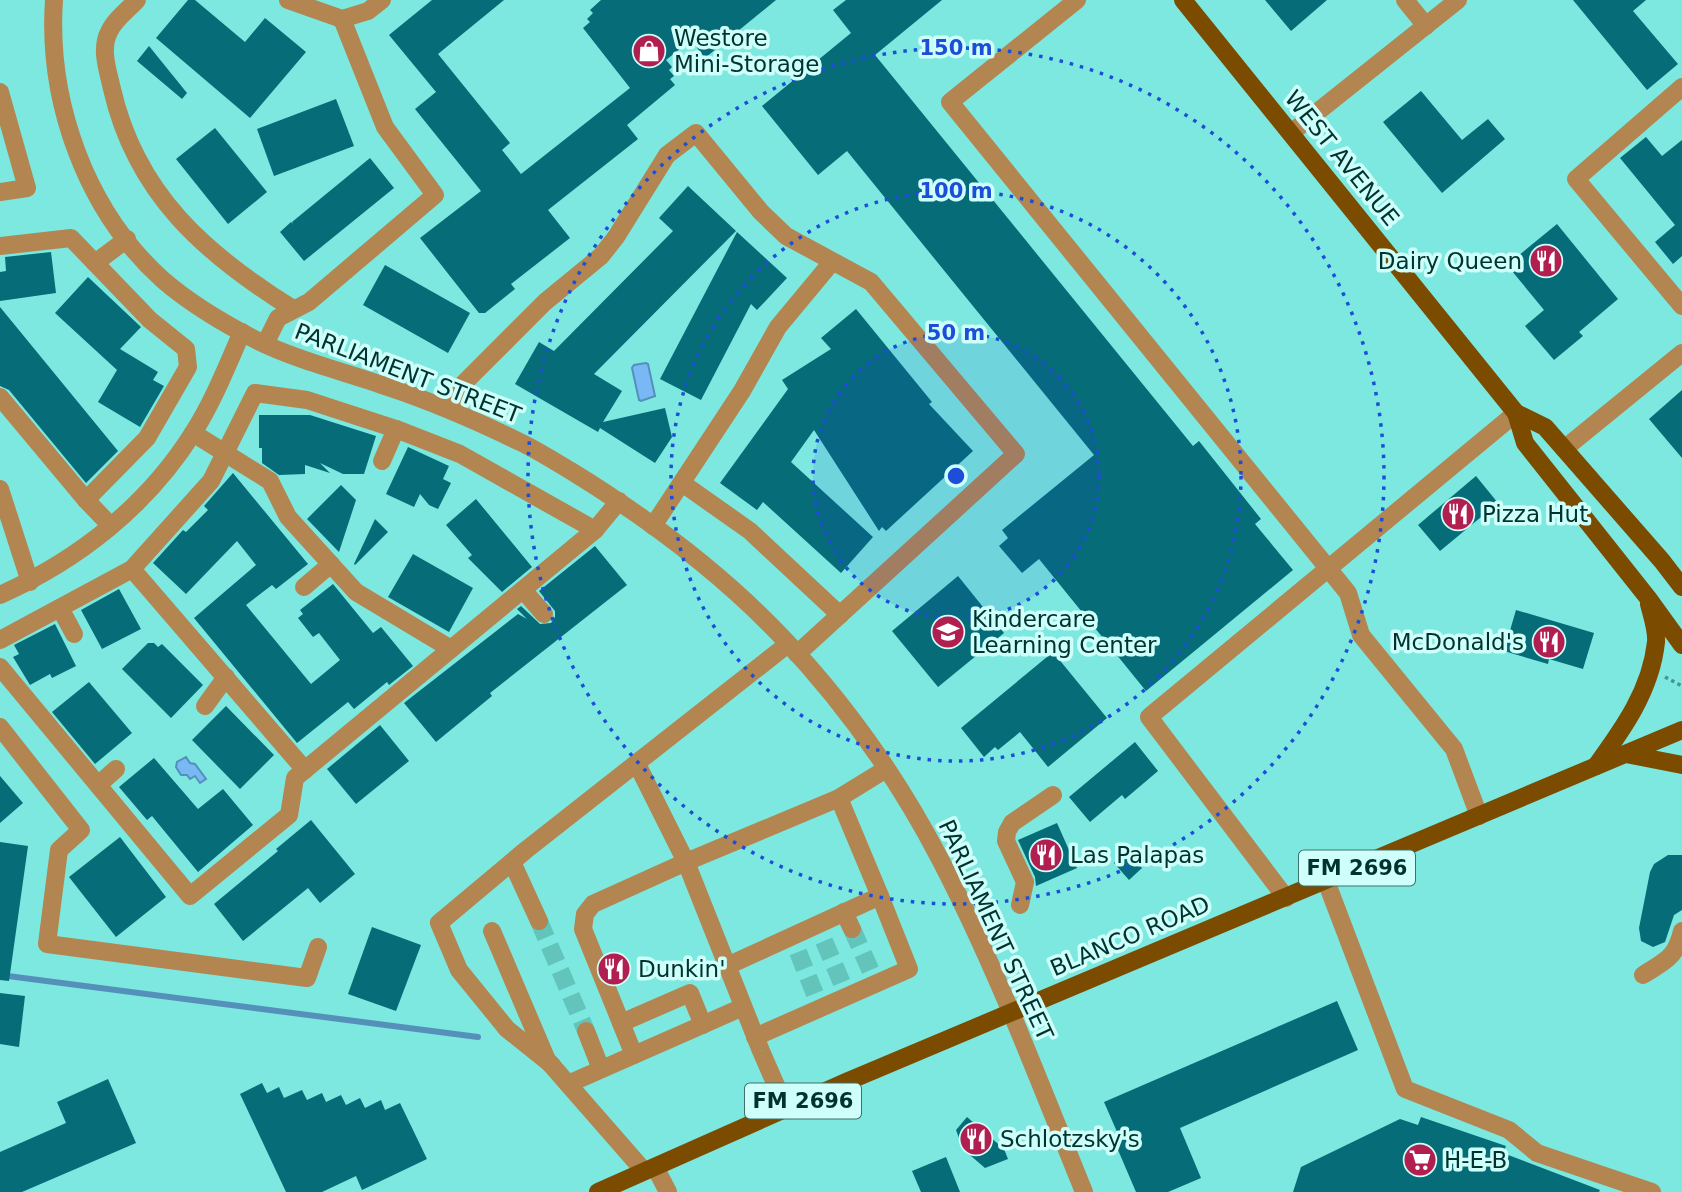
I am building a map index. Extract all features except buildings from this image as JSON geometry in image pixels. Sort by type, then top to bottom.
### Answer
[{"type":"main road","name":"WEST AVENUE","points":[[1182,0],[1516,413],[1525,443],[1648,597],[1682,645]]},
{"type":"main road","name":"WEST AVENUE","points":[[1516,413],[1545,427],[1682,587]]},
{"type":"main road","points":[[1596,766],[1630,719],[1649,677],[1657,640],[1648,597]]},
{"type":"main road","name":"BLANCO ROAD","points":[[598,1192],[786,1108],[1682,730]]},
{"type":"main road","points":[[1626,754],[1682,765]]},
{"type":"street","name":"PARLIAMENT STREET","points":[[54,0],[54,55],[59,91],[80,161],[96,194],[127,239],[163,279],[216,318],[265,344],[451,410],[524,443],[620,501],[705,567],[793,649],[833,695],[886,769],[940,858],[1010,1013],[1084,1192]]},
{"type":"street","points":[[137,0],[109,31],[104,55],[118,116],[142,169],[168,208],[203,244],[260,288],[293,309]]},
{"type":"street","points":[[288,0],[342,19],[368,11],[382,0]]},
{"type":"street","points":[[1077,0],[950,102],[1348,593],[1361,635],[1454,749],[1479,816]]},
{"type":"street","points":[[1405,0],[1426,26]]},
{"type":"street","points":[[1291,133],[1458,0]]},
{"type":"street","points":[[265,344],[278,318],[309,302],[435,195],[385,127],[342,19]]},
{"type":"street","points":[[1682,87],[1576,179],[1682,306]]},
{"type":"street","points":[[0,92],[27,188],[0,192]]},
{"type":"street","points":[[451,410],[463,384],[545,302],[601,256],[616,237],[667,155],[696,132],[761,212],[786,236],[871,282],[1016,454],[818,634],[793,649],[637,764],[439,923],[459,970],[507,1029],[552,1065]]},
{"type":"street","points":[[0,246],[71,238],[150,320],[186,349],[188,367],[147,438],[86,500]]},
{"type":"street","points":[[95,263],[127,239]]},
{"type":"street","points":[[653,526],[743,391],[778,327],[832,262]]},
{"type":"street","points":[[0,596],[30,582],[83,549],[142,500],[193,433],[242,332]]},
{"type":"street","points":[[1564,449],[1682,354]]},
{"type":"street","points":[[2,632],[60,608],[132,569],[211,481],[255,393],[307,400],[397,429],[460,454],[595,530]]},
{"type":"street","points":[[0,397],[111,526]]},
{"type":"street","points":[[1286,898],[1149,717],[1516,413]]},
{"type":"street","points":[[382,461],[397,429]]},
{"type":"street","points":[[193,433],[270,481],[288,517],[356,593],[451,649]]},
{"type":"street","points":[[682,483],[750,531],[840,615]]},
{"type":"street","points":[[2,497],[30,582]]},
{"type":"street","points":[[0,667],[191,896],[289,814],[295,778],[595,530],[620,501]]},
{"type":"street","points":[[304,587],[331,564]]},
{"type":"street","points":[[132,569],[305,769]]},
{"type":"street","points":[[523,590],[544,614]]},
{"type":"street","points":[[60,608],[74,634]]},
{"type":"street","points":[[205,706],[226,677]]},
{"type":"street","points":[[0,727],[81,830],[59,849],[47,944],[307,978],[318,947]]},
{"type":"street","points":[[637,764],[686,862],[786,1108]]},
{"type":"street","points":[[98,785],[116,769]]},
{"type":"street","points":[[634,1055],[583,929],[585,914],[593,904],[839,797],[886,769]]},
{"type":"street","points":[[1020,905],[1025,882],[1006,841],[1007,832],[1012,823],[1053,795]]},
{"type":"street","points":[[755,1037],[819,1003],[909,968],[839,797]]},
{"type":"street","points":[[512,862],[539,921]]},
{"type":"street","points":[[1326,881],[1405,1089],[1509,1130],[1537,1153],[1652,1192]]},
{"type":"street","points":[[727,966],[821,933],[844,912],[880,896]]},
{"type":"street","points":[[844,912],[852,929]]},
{"type":"street","points":[[492,931],[547,1059],[668,1192]]},
{"type":"street","points":[[1643,975],[1672,957],[1682,931]]},
{"type":"street","points":[[621,1023],[690,993],[703,1025]]},
{"type":"street","points":[[568,1084],[743,1007]]},
{"type":"street","points":[[586,1031],[601,1069]]},
{"type":"path","points":[[1660,675],[1682,686]]},
{"type":"water","points":[[646,363],[655,396],[641,401],[632,368],[634,365]]},
{"type":"water","points":[[186,757],[206,779],[200,783],[195,776],[190,779],[187,775],[181,775],[176,767],[177,762]]},
{"type":"waterway","points":[[0,975],[478,1037]]},
{"type":"tunnel","points":[[539,921],[586,1031]]},
{"type":"tunnel","points":[[852,929],[873,976]]},
{"type":"tunnel","points":[[824,941],[844,988]]},
{"type":"tunnel","points":[[798,952],[817,999]]},
{"type":"place","name":"Westore Mini-Storage","points":[[649,51]]},
{"type":"place","name":"Dairy Queen","points":[[1546,261]]},
{"type":"place","name":"Pizza Hut","points":[[1458,514]]},
{"type":"place","name":"Kindercare Learning Center","points":[[948,632]]},
{"type":"place","name":"McDonald's","points":[[1549,642]]},
{"type":"place","name":"Las Palapas","points":[[1046,855]]},
{"type":"place","name":"Dunkin'","points":[[614,969]]},
{"type":"place","name":"Schlotzsky's","points":[[976,1139]]},
{"type":"place","name":"H-E-B","points":[[1420,1160]]}]
